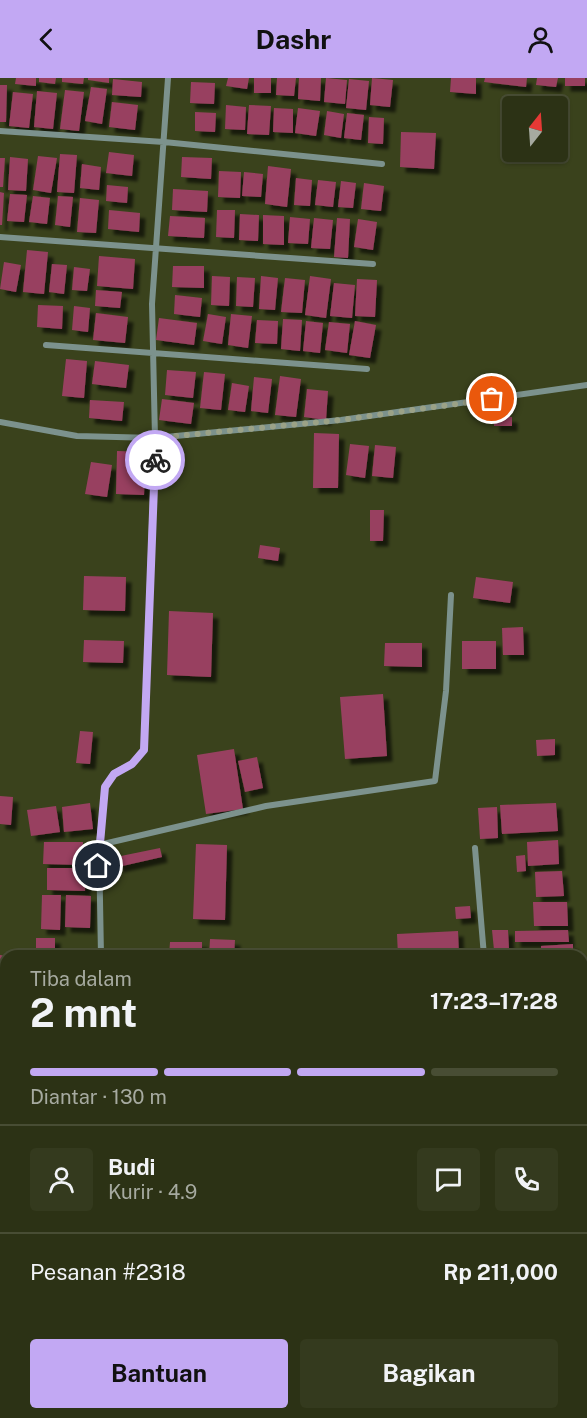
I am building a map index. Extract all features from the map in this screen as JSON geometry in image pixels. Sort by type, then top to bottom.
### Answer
[{"type":"street","points":[[101,950],[99,845],[105,787],[114,774],[132,764],[144,750],[155,438],[152,304],[168,78]]},
{"type":"street","points":[[0,131],[164,142],[382,164]]},
{"type":"street","points":[[0,237],[374,264]]},
{"type":"street","points":[[46,345],[367,369]]},
{"type":"street","points":[[0,422],[77,436],[155,438],[341,420],[587,385]]},
{"type":"street","points":[[99,845],[266,806],[435,781],[446,692],[451,595]]},
{"type":"street","points":[[475,848],[484,950]]},
{"type":"building","points":[[16,78],[36,78],[36,86],[15,84]]},
{"type":"building","points":[[39,78],[56,78],[55,84],[39,82]]},
{"type":"building","points":[[62,78],[84,78],[83,84],[62,82]]},
{"type":"building","points":[[88,78],[109,78],[109,83],[88,80]]},
{"type":"building","points":[[228,78],[249,78],[247,89],[226,86]]},
{"type":"building","points":[[254,78],[271,78],[271,93],[254,93]]},
{"type":"building","points":[[277,78],[296,78],[294,96],[276,95]]},
{"type":"building","points":[[299,78],[321,78],[320,101],[298,99]]},
{"type":"building","points":[[326,78],[347,80],[345,104],[324,102]]},
{"type":"building","points":[[372,78],[393,80],[390,107],[370,105]]},
{"type":"building","points":[[451,78],[476,78],[476,94],[450,92]]},
{"type":"building","points":[[485,78],[527,78],[526,87],[484,82]]},
{"type":"building","points":[[537,78],[558,78],[556,87],[536,85]]},
{"type":"building","points":[[565,78],[585,78],[585,86],[565,86]]},
{"type":"building","points":[[113,79],[142,82],[141,97],[112,95]]},
{"type":"building","points":[[349,79],[369,81],[366,110],[346,108]]},
{"type":"building","points":[[191,82],[215,83],[214,104],[190,103]]},
{"type":"building","points":[[0,85],[7,85],[6,122],[0,122]]},
{"type":"building","points":[[91,87],[107,89],[102,124],[85,121]]},
{"type":"building","points":[[65,90],[84,92],[79,131],[60,129]]},
{"type":"building","points":[[37,91],[57,93],[53,129],[34,127]]},
{"type":"building","points":[[13,92],[33,94],[29,128],[9,126]]},
{"type":"building","points":[[112,102],[138,105],[135,130],[109,127]]},
{"type":"building","points":[[226,105],[246,107],[245,130],[225,129]]},
{"type":"building","points":[[249,105],[271,106],[269,135],[247,134]]},
{"type":"building","points":[[274,108],[293,109],[293,133],[273,132]]},
{"type":"building","points":[[298,108],[320,111],[316,136],[295,133]]},
{"type":"building","points":[[327,111],[344,114],[341,138],[324,135]]},
{"type":"building","points":[[195,112],[216,113],[215,132],[195,131]]},
{"type":"building","points":[[347,113],[364,115],[361,140],[344,138]]},
{"type":"building","points":[[369,117],[384,118],[383,144],[368,143]]},
{"type":"building","points":[[401,132],[436,133],[434,169],[400,167]]},
{"type":"building","points":[[109,152],[134,155],[132,176],[106,173]]},
{"type":"building","points":[[60,154],[77,155],[74,193],[57,192]]},
{"type":"building","points":[[38,156],[57,158],[51,193],[33,190]]},
{"type":"building","points":[[10,157],[28,159],[26,191],[8,190]]},
{"type":"building","points":[[182,157],[212,158],[211,179],[181,177]]},
{"type":"building","points":[[0,158],[5,158],[3,187],[0,187]]},
{"type":"building","points":[[82,164],[101,167],[99,190],[80,188]]},
{"type":"building","points":[[268,166],[291,169],[287,207],[265,204]]},
{"type":"building","points":[[219,171],[241,172],[240,198],[218,197]]},
{"type":"building","points":[[244,172],[263,174],[261,197],[242,196]]},
{"type":"building","points":[[296,178],[312,180],[310,206],[294,205]]},
{"type":"building","points":[[318,180],[336,182],[333,207],[315,205]]},
{"type":"building","points":[[341,181],[356,183],[353,208],[338,207]]},
{"type":"building","points":[[364,183],[384,186],[381,211],[361,209]]},
{"type":"building","points":[[107,185],[128,187],[127,203],[106,201]]},
{"type":"building","points":[[173,189],[208,191],[207,212],[172,210]]},
{"type":"building","points":[[0,192],[4,193],[2,225],[0,225]]},
{"type":"building","points":[[10,194],[27,195],[24,222],[7,221]]},
{"type":"building","points":[[33,196],[50,198],[47,224],[29,222]]},
{"type":"building","points":[[58,196],[73,197],[70,227],[55,225]]},
{"type":"building","points":[[80,198],[99,200],[96,233],[77,232]]},
{"type":"building","points":[[109,210],[140,213],[139,232],[108,229]]},
{"type":"building","points":[[217,210],[235,210],[234,238],[216,237]]},
{"type":"building","points":[[240,214],[259,215],[258,241],[239,240]]},
{"type":"building","points":[[263,215],[284,216],[284,245],[263,244]]},
{"type":"building","points":[[170,216],[205,218],[204,238],[168,236]]},
{"type":"building","points":[[290,217],[310,219],[308,244],[288,243]]},
{"type":"building","points":[[314,218],[333,220],[330,249],[311,248]]},
{"type":"building","points":[[337,218],[350,219],[348,258],[334,257]]},
{"type":"building","points":[[358,219],[377,222],[373,250],[354,247]]},
{"type":"building","points":[[27,250],[48,252],[44,294],[23,292]]},
{"type":"building","points":[[99,256],[135,259],[133,289],[97,286]]},
{"type":"building","points":[[4,262],[21,265],[16,292],[0,289]]},
{"type":"building","points":[[52,264],[67,265],[64,294],[49,292]]},
{"type":"building","points":[[173,266],[204,266],[204,288],[172,287]]},
{"type":"building","points":[[74,267],[90,269],[87,291],[72,290]]},
{"type":"building","points":[[212,276],[230,277],[229,306],[211,305]]},
{"type":"building","points":[[261,276],[278,278],[275,310],[259,309]]},
{"type":"building","points":[[310,276],[331,279],[326,318],[305,315]]},
{"type":"building","points":[[237,277],[255,278],[253,307],[236,306]]},
{"type":"building","points":[[285,278],[305,280],[302,313],[281,312]]},
{"type":"building","points":[[357,279],[377,280],[375,317],[355,316]]},
{"type":"building","points":[[334,283],[355,285],[352,318],[330,316]]},
{"type":"building","points":[[96,290],[122,292],[120,308],[95,306]]},
{"type":"building","points":[[175,295],[202,298],[200,317],[174,314]]},
{"type":"building","points":[[38,305],[63,306],[62,329],[37,327]]},
{"type":"building","points":[[74,306],[90,308],[88,332],[72,330]]},
{"type":"building","points":[[96,313],[128,317],[125,343],[93,340]]},
{"type":"building","points":[[208,314],[226,317],[222,344],[203,341]]},
{"type":"building","points":[[231,314],[252,316],[248,348],[228,345]]},
{"type":"building","points":[[159,318],[197,323],[194,345],[156,340]]},
{"type":"building","points":[[283,319],[302,320],[300,351],[281,349]]},
{"type":"building","points":[[257,320],[278,321],[277,344],[255,343]]},
{"type":"building","points":[[306,321],[323,323],[320,353],[303,351]]},
{"type":"building","points":[[355,321],[376,325],[370,358],[349,355]]},
{"type":"building","points":[[329,322],[350,324],[347,353],[325,350]]},
{"type":"building","points":[[66,359],[87,361],[84,398],[62,396]]},
{"type":"building","points":[[95,361],[129,365],[126,388],[92,384]]},
{"type":"building","points":[[167,370],[196,372],[193,398],[165,395]]},
{"type":"building","points":[[204,372],[225,374],[221,410],[200,408]]},
{"type":"building","points":[[280,376],[301,379],[296,417],[275,415]]},
{"type":"building","points":[[254,377],[272,379],[268,413],[251,411]]},
{"type":"building","points":[[232,383],[249,386],[245,412],[228,410]]},
{"type":"building","points":[[307,389],[328,391],[326,420],[304,417]]},
{"type":"building","points":[[162,399],[194,403],[191,424],[159,420]]},
{"type":"building","points":[[90,400],[124,402],[122,421],[89,418]]},
{"type":"building","points":[[494,416],[512,417],[512,426],[494,426]]},
{"type":"building","points":[[314,433],[339,434],[338,488],[313,488]]},
{"type":"building","points":[[350,444],[369,446],[365,478],[346,475]]},
{"type":"building","points":[[375,445],[396,447],[393,478],[372,476]]},
{"type":"building","points":[[117,451],[146,452],[144,495],[116,494]]},
{"type":"building","points":[[91,462],[112,465],[107,497],[85,494]]},
{"type":"building","points":[[370,510],[384,510],[383,541],[370,541]]},
{"type":"building","points":[[260,545],[280,548],[278,561],[258,558]]},
{"type":"building","points":[[84,576],[126,577],[125,611],[83,610]]},
{"type":"building","points":[[476,577],[513,582],[510,603],[473,598]]},
{"type":"building","points":[[169,611],[213,613],[211,677],[167,675]]},
{"type":"building","points":[[523,627],[524,655],[503,655],[502,628]]},
{"type":"building","points":[[84,640],[124,641],[123,663],[83,662]]},
{"type":"building","points":[[462,641],[496,641],[496,669],[462,669]]},
{"type":"building","points":[[385,643],[422,643],[422,667],[384,666]]},
{"type":"building","points":[[383,694],[387,756],[345,759],[340,697]]},
{"type":"building","points":[[80,731],[93,732],[90,764],[76,763]]},
{"type":"building","points":[[555,739],[555,755],[537,756],[536,740]]},
{"type":"building","points":[[234,749],[243,809],[206,814],[197,755]]},
{"type":"building","points":[[257,757],[263,788],[245,792],[238,761]]},
{"type":"building","points":[[0,796],[13,797],[11,825],[0,824]]},
{"type":"building","points":[[90,803],[93,829],[64,832],[62,807]]},
{"type":"building","points":[[556,803],[558,831],[502,834],[500,805]]},
{"type":"building","points":[[56,806],[60,832],[31,836],[27,810]]},
{"type":"building","points":[[497,807],[498,838],[480,839],[478,808]]},
{"type":"building","points":[[558,840],[559,864],[528,866],[527,842]]},
{"type":"building","points":[[44,842],[83,842],[82,865],[43,864]]},
{"type":"building","points":[[196,844],[227,845],[225,920],[193,919]]},
{"type":"building","points":[[160,848],[162,857],[118,867],[116,857]]},
{"type":"building","points":[[525,855],[526,871],[517,872],[516,856]]},
{"type":"building","points":[[47,868],[86,868],[85,891],[47,890]]},
{"type":"building","points":[[562,871],[564,896],[536,897],[535,872]]},
{"type":"building","points":[[42,895],[61,895],[60,930],[41,929]]},
{"type":"building","points":[[66,895],[91,896],[90,928],[65,927]]},
{"type":"building","points":[[533,902],[567,902],[568,926],[534,926]]},
{"type":"building","points":[[470,906],[471,918],[456,919],[455,907]]},
{"type":"building","points":[[492,930],[508,930],[509,949],[494,950]]},
{"type":"building","points":[[568,930],[569,942],[515,942],[515,931]]},
{"type":"building","points":[[458,931],[459,950],[398,950],[397,934]]},
{"type":"building","points":[[36,938],[55,938],[55,950],[36,950]]},
{"type":"building","points":[[210,939],[235,940],[234,950],[209,950]]},
{"type":"building","points":[[170,942],[202,942],[202,950],[169,950]]},
{"type":"building","points":[[573,944],[573,950],[541,950],[541,946]]},
{"type":"way so far","points":[[155,460],[155,438],[341,420],[492,399]]},
{"type":"route","points":[[98,866],[101,808],[105,787],[114,774],[132,764],[144,750],[155,460]]}]
